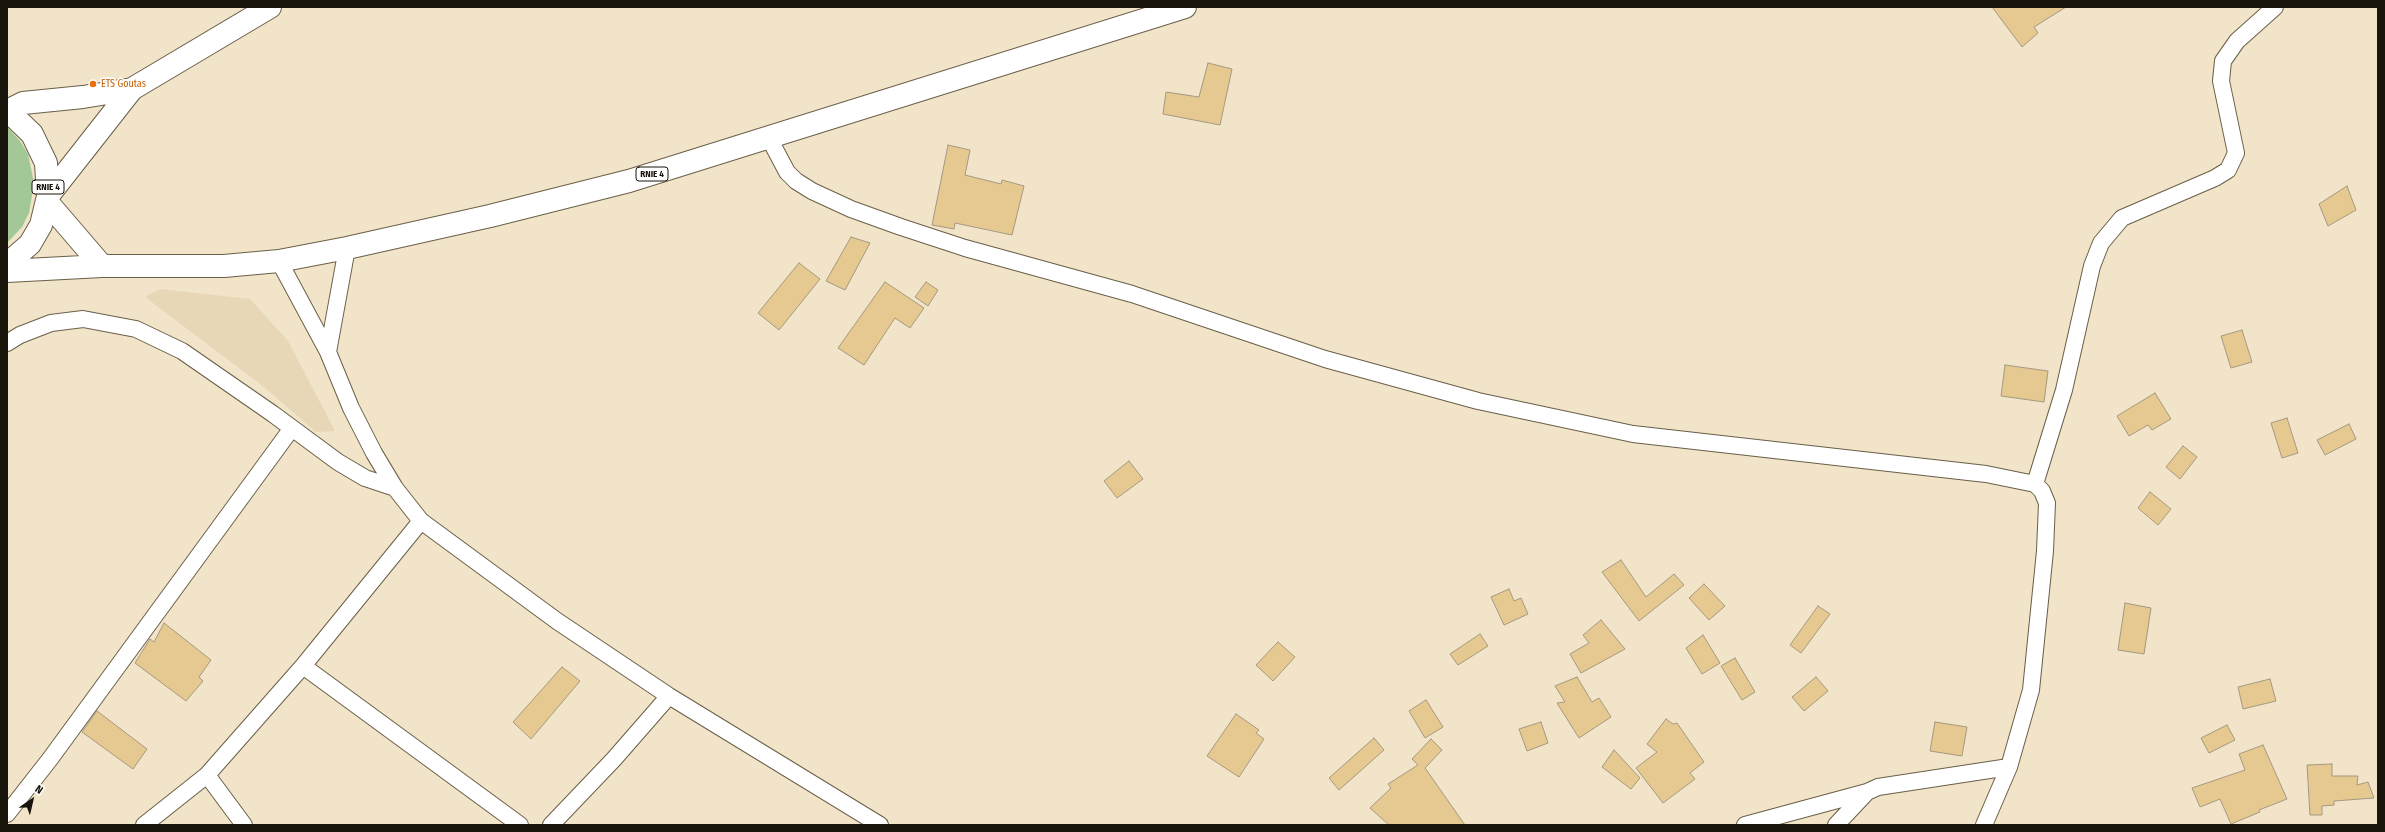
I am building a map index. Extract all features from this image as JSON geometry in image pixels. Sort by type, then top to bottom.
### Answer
[{"type":"main road","points":[[8,110],[23,103],[83,98],[132,89],[270,7]]},
{"type":"main road","name":"RNIE 4","points":[[7,271],[102,266],[224,266],[279,260],[347,248],[490,216],[629,181],[1185,7]]},
{"type":"main road","points":[[48,199],[132,89]]},
{"type":"main road","name":"RNIE 4","points":[[7,264],[30,244],[41,225],[48,199],[46,163],[32,134],[8,110]]},
{"type":"main road","name":"RNIE 4","points":[[48,199],[102,266]]},
{"type":"street","points":[[2035,484],[2064,390],[2092,266],[2101,243],[2122,218],[2215,178],[2228,170],[2236,153],[2221,81],[2223,61],[2237,42],[2275,7]]},
{"type":"street","points":[[769,138],[787,172],[796,181],[812,191],[858,211],[964,248],[1132,294],[1325,359],[1470,399],[1633,434],[1986,474],[2035,484],[2042,491],[2047,503],[2045,551],[2031,690],[2009,767],[1984,825]]},
{"type":"street","points":[[328,352],[347,248]]},
{"type":"street","points":[[279,260],[328,352],[351,408],[395,488],[421,521],[557,621],[669,696],[880,825]]},
{"type":"street","points":[[7,343],[20,335],[51,323],[83,319],[136,329],[182,351],[338,462],[365,478],[395,488]]},
{"type":"street","points":[[7,814],[50,760],[292,428]]},
{"type":"street","points":[[144,825],[207,775],[303,666],[421,521]]},
{"type":"street","points":[[303,666],[520,825]]},
{"type":"street","points":[[551,825],[614,759],[669,696]]},
{"type":"street","points":[[1745,825],[1867,792],[1878,787],[1915,780],[2009,767]]},
{"type":"street","points":[[207,775],[244,825]]},
{"type":"street","points":[[1836,825],[1867,792]]},
{"type":"shaded area","points":[[160,289],[250,299],[288,341],[335,431],[316,432],[264,387],[145,297]]},
{"type":"green space","points":[[7,127],[20,141],[28,154],[34,183],[29,213],[22,227],[7,243]]},
{"type":"building","points":[[1992,7],[2066,7],[2034,27],[2038,33],[2022,47]]},
{"type":"building","points":[[1208,63],[1232,69],[1220,125],[1163,114],[1166,92],[1199,97]]},
{"type":"building","points":[[948,145],[970,150],[965,175],[1001,184],[1002,180],[1024,186],[1012,235],[955,223],[954,229],[932,225]]},
{"type":"building","points":[[2347,186],[2356,210],[2328,226],[2319,204]]},
{"type":"building","points":[[851,237],[870,243],[845,290],[826,281]]},
{"type":"building","points":[[799,263],[820,279],[779,330],[758,313]]},
{"type":"building","points":[[885,282],[924,308],[910,328],[895,318],[864,365],[838,348]]},
{"type":"building","points":[[926,282],[938,290],[928,306],[915,297]]},
{"type":"building","points":[[2242,330],[2252,362],[2231,368],[2221,336]]},
{"type":"building","points":[[2005,365],[2048,371],[2044,402],[2001,396]]},
{"type":"building","points":[[2155,393],[2171,419],[2152,430],[2148,425],[2129,436],[2117,416]]},
{"type":"building","points":[[2287,418],[2298,453],[2282,458],[2271,423]]},
{"type":"building","points":[[2349,424],[2356,439],[2325,455],[2317,440]]},
{"type":"building","points":[[2183,446],[2197,457],[2180,479],[2166,467]]},
{"type":"building","points":[[1129,461],[1143,479],[1117,498],[1104,481]]},
{"type":"building","points":[[2150,492],[2171,509],[2158,525],[2138,508]]},
{"type":"building","points":[[1621,560],[1646,597],[1674,574],[1684,585],[1639,621],[1602,572]]},
{"type":"building","points":[[1704,584],[1725,606],[1709,620],[1689,598]]},
{"type":"building","points":[[1509,589],[1514,601],[1521,598],[1528,614],[1504,625],[1491,597]]},
{"type":"building","points":[[2125,603],[2151,608],[2144,654],[2118,650]]},
{"type":"building","points":[[1818,606],[1830,614],[1801,653],[1790,645]]},
{"type":"building","points":[[1601,620],[1625,649],[1581,673],[1570,654],[1589,643],[1583,635]]},
{"type":"building","points":[[164,623],[211,660],[199,677],[203,681],[186,701],[135,663],[150,639],[154,642]]},
{"type":"building","points":[[1480,634],[1488,646],[1458,665],[1450,654]]},
{"type":"building","points":[[1703,635],[1720,663],[1702,674],[1686,648]]},
{"type":"building","points":[[1278,642],[1295,657],[1273,681],[1256,665]]},
{"type":"building","points":[[1735,658],[1755,692],[1742,700],[1721,666]]},
{"type":"building","points":[[562,667],[580,681],[531,739],[513,722]]},
{"type":"building","points":[[1577,677],[1592,702],[1599,698],[1611,717],[1579,738],[1557,703],[1565,702],[1555,686]]},
{"type":"building","points":[[1816,677],[1828,691],[1804,711],[1792,697]]},
{"type":"building","points":[[2270,679],[2276,701],[2243,709],[2238,687]]},
{"type":"building","points":[[1426,700],[1443,727],[1425,738],[1409,711]]},
{"type":"building","points":[[97,711],[147,749],[133,769],[82,732]]},
{"type":"building","points":[[1236,714],[1259,730],[1256,733],[1264,739],[1239,777],[1207,756]]},
{"type":"building","points":[[1666,719],[1673,724],[1677,723],[1704,762],[1690,773],[1695,779],[1663,803],[1636,768],[1657,752],[1647,744]]},
{"type":"building","points":[[1541,722],[1548,743],[1527,751],[1519,729]]},
{"type":"building","points":[[1935,722],[1967,727],[1962,756],[1930,751]]},
{"type":"building","points":[[2227,725],[2235,740],[2209,753],[2201,738]]},
{"type":"building","points":[[1374,738],[1384,750],[1339,790],[1329,778]]},
{"type":"building","points":[[1431,739],[1442,750],[1425,768],[1465,825],[1389,825],[1370,808],[1391,788],[1388,784],[1418,765],[1412,759]]},
{"type":"building","points":[[2263,745],[2287,799],[2259,810],[2260,812],[2231,824],[2220,799],[2200,807],[2192,788],[2245,770],[2239,754]]},
{"type":"building","points":[[1614,750],[1640,778],[1631,789],[1602,767]]},
{"type":"building","points":[[2332,764],[2332,776],[2358,776],[2357,785],[2368,782],[2374,798],[2334,801],[2334,805],[2322,806],[2322,815],[2310,815],[2307,765]]},
{"type":"place","name":"ETS Goutas","points":[[93,84]]}]
